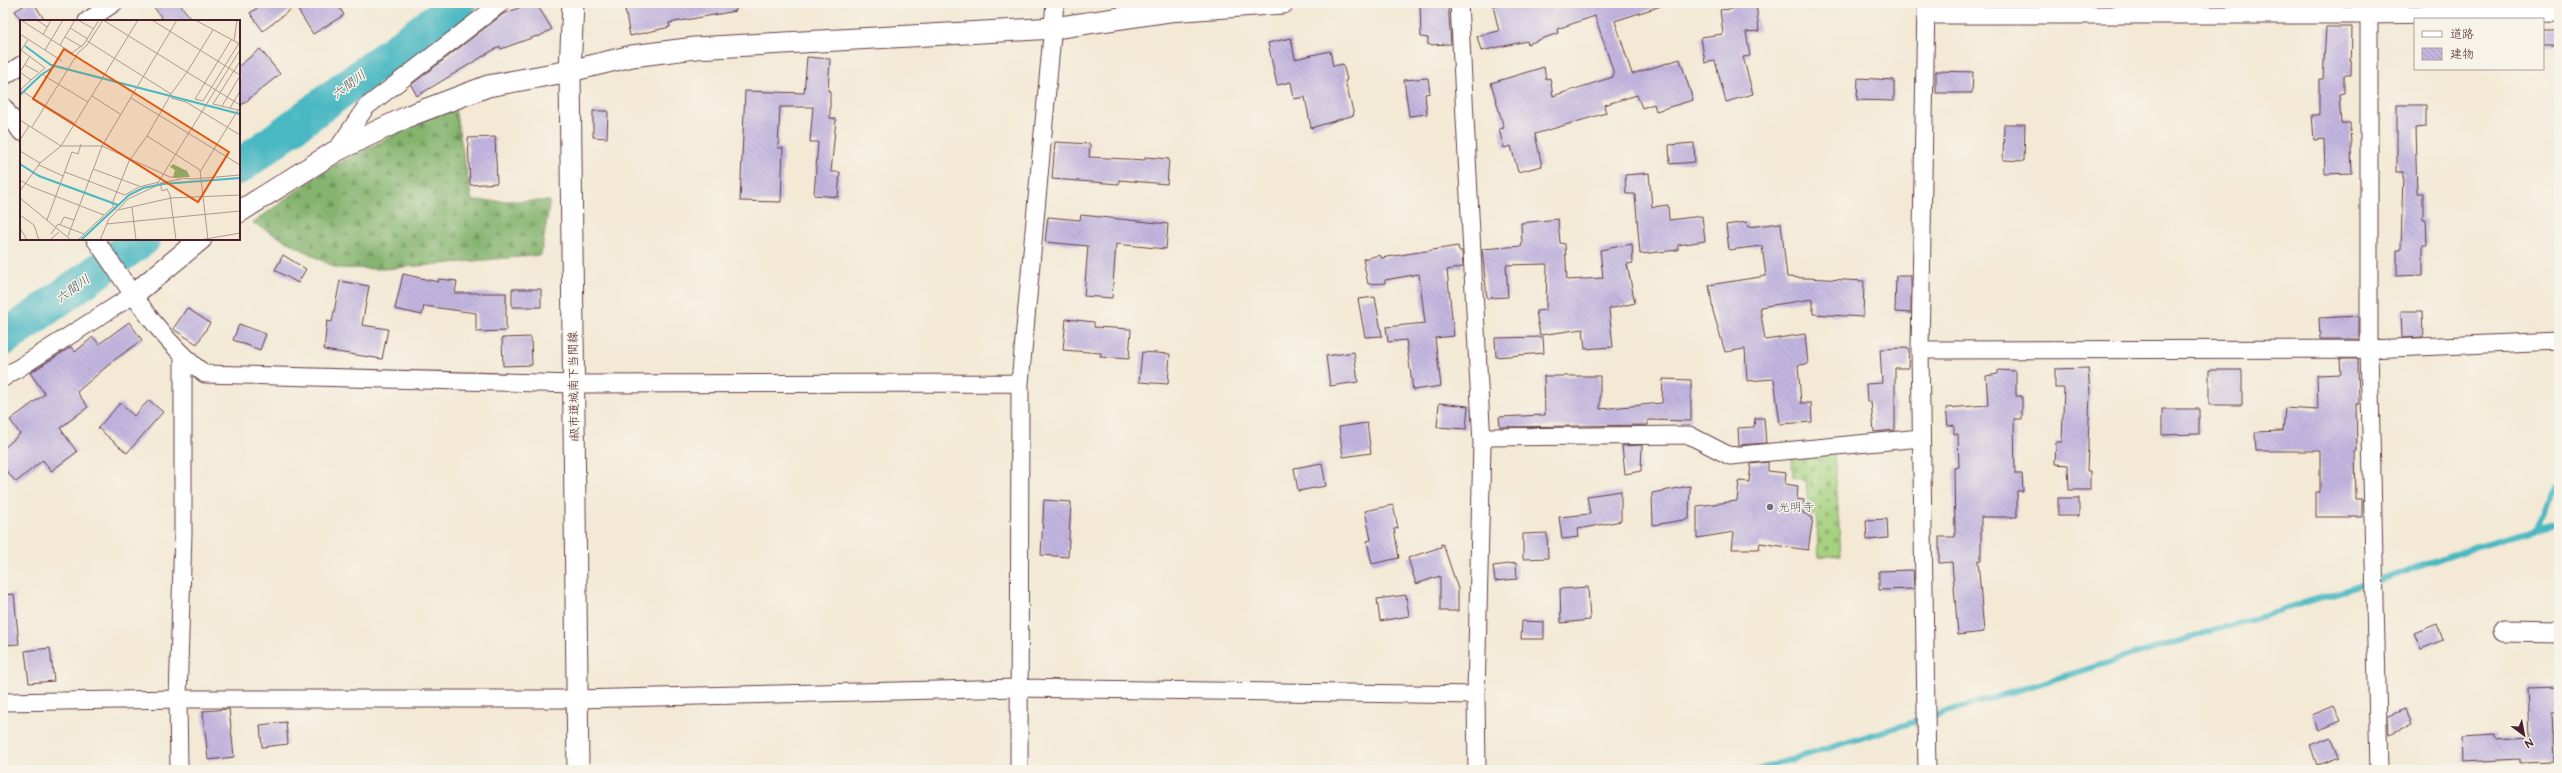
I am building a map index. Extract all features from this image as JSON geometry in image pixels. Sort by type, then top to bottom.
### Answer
[{"type":"street","points":[[88,20],[114,3]]},
{"type":"street","points":[[336,151],[366,107],[500,3]]},
{"type":"street","name":"1級市道城南下当間線","points":[[572,3],[570,71],[575,384],[578,770]]},
{"type":"street","points":[[1019,770],[1018,688],[1020,383],[1054,28],[1055,3]]},
{"type":"street","points":[[240,211],[336,151],[411,115],[488,86],[570,71],[632,56],[695,48],[1054,28],[1169,11],[1283,3]]},
{"type":"street","points":[[1459,3],[1482,444],[1476,695],[1477,770]]},
{"type":"street","points":[[1927,770],[1920,350],[1926,9],[2369,9],[2559,12]]},
{"type":"street","points":[[2369,9],[2369,349],[2379,770]]},
{"type":"street","points":[[3,76],[20,66]]},
{"type":"street","points":[[3,106],[20,131]]},
{"type":"street","points":[[3,378],[200,240]]},
{"type":"street","points":[[98,243],[129,290],[183,358],[205,374],[575,384],[1020,383]]},
{"type":"street","points":[[1920,350],[2369,349],[2559,342]]},
{"type":"street","points":[[179,770],[178,700],[183,533],[183,358]]},
{"type":"street","points":[[1482,444],[1488,437],[1689,435],[1730,456],[1921,438]]},
{"type":"street","points":[[2504,631],[2559,632]]},
{"type":"street","points":[[3,702],[178,700],[577,700],[1018,688],[1476,695]]},
{"type":"green space","points":[[454,104],[472,201],[550,201],[541,255],[384,269],[336,268],[253,223],[324,171]]},
{"type":"green space","points":[[1834,449],[1841,555],[1819,557],[1816,515],[1809,515],[1806,481],[1793,477],[1791,451]]},
{"type":"building","points":[[28,3],[34,3],[44,20],[21,20],[15,11]]},
{"type":"building","points":[[151,3],[179,3],[192,20],[163,20]]},
{"type":"building","points":[[264,3],[299,3],[263,31],[250,13]]},
{"type":"building","points":[[308,3],[337,3],[344,15],[313,34],[298,10]]},
{"type":"building","points":[[516,3],[536,3],[552,29],[538,37],[537,36],[501,49],[500,46],[417,96],[411,85],[503,14],[519,8]]},
{"type":"building","points":[[651,3],[736,3],[736,11],[669,23],[670,27],[630,36],[625,9]]},
{"type":"building","points":[[1420,3],[1448,3],[1451,44],[1428,45],[1428,38],[1421,37]]},
{"type":"building","points":[[1504,3],[1661,3],[1661,6],[1615,21],[1632,74],[1680,59],[1693,100],[1656,111],[1654,104],[1642,108],[1637,95],[1604,105],[1606,113],[1535,134],[1542,166],[1518,172],[1511,146],[1504,148],[1499,129],[1504,128],[1491,83],[1544,67],[1546,79],[1550,78],[1553,96],[1613,77],[1613,70],[1595,16],[1557,29],[1558,33],[1528,44],[1527,41],[1481,51],[1477,36],[1499,31],[1493,6]]},
{"type":"building","points":[[1731,3],[1756,3],[1759,31],[1746,32],[1750,56],[1743,57],[1753,94],[1726,102],[1715,61],[1705,63],[1701,37],[1723,34],[1720,10],[1732,9]]},
{"type":"building","points":[[2326,27],[2352,27],[2351,75],[2344,75],[2344,93],[2339,94],[2341,123],[2350,123],[2352,173],[2325,174],[2324,139],[2314,140],[2312,115],[2319,115],[2319,79],[2323,79]]},
{"type":"building","points":[[2544,30],[2559,30],[2559,46],[2544,46]]},
{"type":"building","points":[[1291,38],[1295,59],[1330,51],[1333,66],[1343,64],[1347,80],[1345,81],[1354,115],[1311,128],[1305,97],[1294,99],[1291,82],[1277,85],[1268,43]]},
{"type":"building","points":[[260,49],[280,74],[240,106],[240,65]]},
{"type":"building","points":[[807,57],[830,59],[828,91],[830,91],[830,118],[836,119],[831,172],[840,172],[838,197],[814,195],[818,142],[810,142],[813,107],[780,107],[778,148],[783,148],[781,202],[740,201],[745,91],[804,93]]},
{"type":"building","points":[[1936,71],[1973,72],[1972,93],[1936,93]]},
{"type":"building","points":[[1428,78],[1430,93],[1425,94],[1427,114],[1409,116],[1404,80]]},
{"type":"building","points":[[1858,78],[1894,80],[1894,101],[1857,100]]},
{"type":"building","points":[[2397,105],[2426,105],[2426,127],[2415,128],[2417,193],[2423,193],[2423,219],[2426,219],[2427,245],[2423,245],[2423,275],[2397,276],[2397,250],[2401,250],[2403,172],[2397,172]]},
{"type":"building","points":[[593,111],[608,111],[607,138],[593,137]]},
{"type":"building","points":[[2004,124],[2025,124],[2024,161],[2003,160]]},
{"type":"building","points":[[495,137],[497,183],[470,185],[468,138]]},
{"type":"building","points":[[1055,142],[1090,144],[1089,157],[1145,160],[1145,157],[1169,159],[1167,184],[1119,180],[1119,184],[1052,179]]},
{"type":"building","points":[[1694,143],[1695,162],[1670,164],[1669,145]]},
{"type":"building","points":[[1649,173],[1652,207],[1668,205],[1669,220],[1702,216],[1705,241],[1678,245],[1678,250],[1640,254],[1635,194],[1626,194],[1625,175]]},
{"type":"building","points":[[1081,215],[1168,224],[1166,249],[1116,244],[1112,298],[1084,296],[1088,246],[1045,242],[1048,217],[1080,220]]},
{"type":"building","points":[[1558,219],[1560,243],[1565,244],[1567,280],[1603,278],[1600,250],[1632,244],[1633,263],[1627,264],[1635,303],[1609,309],[1613,347],[1585,349],[1583,329],[1540,335],[1536,311],[1546,310],[1547,264],[1506,265],[1508,297],[1487,298],[1482,249],[1522,246],[1521,223]]},
{"type":"building","points":[[1747,222],[1748,227],[1781,223],[1787,277],[1864,281],[1863,317],[1813,314],[1813,299],[1760,307],[1765,340],[1805,334],[1808,364],[1798,365],[1801,403],[1811,403],[1812,422],[1780,424],[1774,379],[1747,381],[1745,349],[1725,352],[1713,311],[1709,285],[1766,276],[1762,246],[1729,250],[1726,225]]},
{"type":"building","points":[[1458,246],[1459,251],[1462,251],[1463,267],[1447,270],[1454,336],[1435,338],[1441,386],[1413,390],[1406,340],[1388,342],[1386,327],[1425,323],[1419,274],[1385,280],[1385,283],[1368,284],[1363,259],[1380,255],[1381,258]]},
{"type":"building","points":[[283,255],[306,269],[298,283],[275,270]]},
{"type":"building","points":[[403,274],[438,282],[439,279],[457,281],[455,293],[506,293],[506,331],[476,332],[476,313],[424,306],[422,315],[395,309]]},
{"type":"building","points":[[1896,276],[1911,276],[1911,313],[1895,312]]},
{"type":"building","points":[[340,281],[369,286],[362,325],[388,329],[382,359],[324,350],[327,321],[332,322]]},
{"type":"building","points":[[512,289],[541,289],[541,307],[512,307]]},
{"type":"building","points":[[1375,297],[1382,336],[1365,337],[1358,299]]},
{"type":"building","points":[[187,308],[210,323],[197,344],[173,329]]},
{"type":"building","points":[[2401,311],[2422,311],[2423,337],[2402,338]]},
{"type":"building","points":[[2359,316],[2359,339],[2320,339],[2319,318]]},
{"type":"building","points":[[1066,319],[1094,322],[1094,327],[1131,329],[1129,359],[1100,357],[1101,353],[1063,350]]},
{"type":"building","points":[[129,322],[142,340],[113,361],[77,392],[88,407],[60,428],[77,452],[51,471],[43,460],[16,482],[3,467],[3,449],[20,434],[10,420],[45,394],[30,373],[71,347],[75,352],[93,337],[99,344]]},
{"type":"building","points":[[239,324],[266,334],[260,350],[233,340]]},
{"type":"building","points":[[531,337],[532,365],[503,366],[502,338]]},
{"type":"building","points":[[1543,337],[1544,353],[1496,357],[1495,338]]},
{"type":"building","points":[[1909,348],[1908,368],[1895,368],[1895,430],[1874,432],[1871,402],[1867,402],[1866,384],[1882,383],[1880,349]]},
{"type":"building","points":[[1142,352],[1170,354],[1168,384],[1139,382]]},
{"type":"building","points":[[1354,352],[1358,382],[1330,386],[1326,356]]},
{"type":"building","points":[[2340,359],[2358,359],[2359,404],[2356,404],[2357,451],[2355,452],[2356,499],[2362,499],[2362,517],[2316,517],[2316,492],[2320,492],[2320,451],[2256,451],[2255,432],[2283,431],[2285,408],[2318,410],[2317,375],[2341,374]]},
{"type":"building","points":[[2088,368],[2090,394],[2087,471],[2090,471],[2090,490],[2069,490],[2068,465],[2055,464],[2056,442],[2062,442],[2064,388],[2055,388],[2055,369]]},
{"type":"building","points":[[1998,370],[2016,371],[2016,396],[2022,396],[2022,419],[2014,419],[2015,474],[2022,474],[2023,491],[2017,491],[2017,517],[1981,517],[1981,560],[1978,560],[1984,632],[1958,635],[1952,562],[1939,563],[1939,537],[1955,537],[1954,468],[1959,467],[1958,434],[1954,434],[1954,425],[1948,426],[1946,408],[1988,405],[1986,376],[1998,374]]},
{"type":"building","points":[[2209,370],[2242,370],[2242,405],[2209,405]]},
{"type":"building","points":[[1544,376],[1600,376],[1600,409],[1662,403],[1663,379],[1691,380],[1691,421],[1648,420],[1648,425],[1500,427],[1499,417],[1545,415]]},
{"type":"building","points":[[149,400],[163,412],[127,453],[98,428],[120,403],[134,416]]},
{"type":"building","points":[[1439,403],[1468,406],[1466,429],[1437,427]]},
{"type":"building","points":[[2162,409],[2199,409],[2199,434],[2162,435]]},
{"type":"building","points":[[1755,418],[1764,418],[1766,443],[1739,445],[1738,428],[1754,427]]},
{"type":"building","points":[[1367,423],[1371,453],[1343,457],[1339,427]]},
{"type":"building","points":[[1642,445],[1641,471],[1625,474],[1622,446]]},
{"type":"building","name":"光明寺","points":[[1768,462],[1768,471],[1786,473],[1785,484],[1798,486],[1797,499],[1804,500],[1803,513],[1813,518],[1808,550],[1760,543],[1759,549],[1732,549],[1734,532],[1697,538],[1697,506],[1737,501],[1739,481],[1749,482],[1751,464]]},
{"type":"building","points":[[1322,463],[1326,486],[1298,491],[1294,468]]},
{"type":"building","points":[[1690,486],[1689,519],[1653,525],[1652,493]]},
{"type":"building","points":[[1621,491],[1621,521],[1578,529],[1579,537],[1562,539],[1559,517],[1590,514],[1587,496]]},
{"type":"building","points":[[2058,498],[2079,498],[2079,516],[2058,516]]},
{"type":"building","points":[[1044,500],[1071,502],[1068,557],[1041,555]]},
{"type":"building","points":[[1393,505],[1398,528],[1394,529],[1399,558],[1372,564],[1367,541],[1371,540],[1365,511]]},
{"type":"building","points":[[1887,519],[1888,538],[1867,540],[1866,520]]},
{"type":"building","points":[[1547,533],[1548,558],[1523,559],[1523,534]]},
{"type":"building","points":[[1441,544],[1443,544],[1458,589],[1458,611],[1440,611],[1440,576],[1416,584],[1408,558],[1441,547]]},
{"type":"building","points":[[1516,563],[1517,579],[1495,581],[1493,566]]},
{"type":"building","points":[[1913,570],[1914,589],[1879,590],[1879,571]]},
{"type":"building","points":[[1588,587],[1590,620],[1561,623],[1560,589]]},
{"type":"building","points":[[14,594],[19,644],[3,645],[3,595]]},
{"type":"building","points":[[1406,595],[1409,616],[1380,621],[1377,599]]},
{"type":"building","points":[[1522,621],[1544,622],[1544,639],[1521,639]]},
{"type":"building","points":[[2437,624],[2443,640],[2421,649],[2414,633]]},
{"type":"building","points":[[50,648],[54,681],[29,683],[25,651]]},
{"type":"building","points":[[2559,687],[2559,712],[2552,712],[2554,762],[2520,763],[2520,759],[2463,762],[2462,737],[2496,735],[2496,739],[2529,737],[2527,688]]},
{"type":"building","points":[[2334,706],[2341,721],[2318,730],[2312,715]]},
{"type":"building","points":[[229,709],[234,757],[208,760],[203,711]]},
{"type":"building","points":[[2405,709],[2411,725],[2389,734],[2388,716]]},
{"type":"building","points":[[286,722],[288,744],[262,747],[260,725]]},
{"type":"building","points":[[2331,737],[2339,757],[2317,765],[2310,745]]},
{"type":"waterway","name":"六間川","points":[[240,166],[459,3]]},
{"type":"waterway","name":"六間川","points":[[3,339],[142,240]]},
{"type":"waterway","points":[[2536,529],[2559,488]]},
{"type":"waterway","points":[[1757,770],[2395,575],[2473,547],[2559,523]]},
{"type":"place","name":"光明寺","points":[[1770,507]]}]
